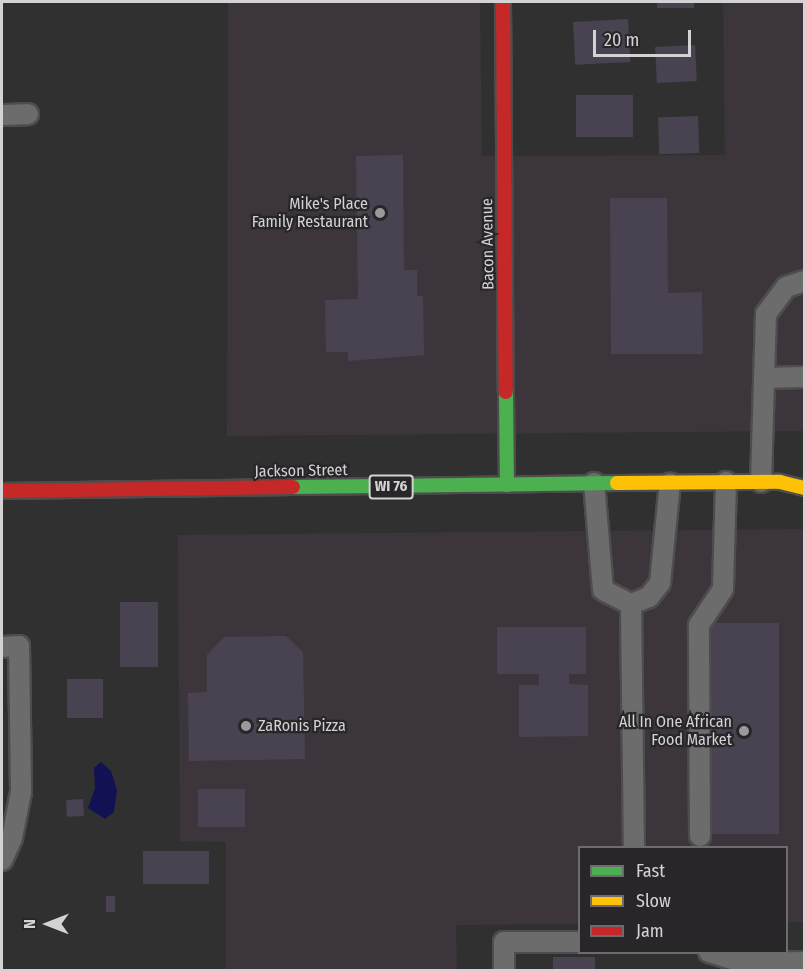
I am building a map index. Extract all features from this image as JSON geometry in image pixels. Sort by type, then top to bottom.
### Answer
[{"type":"main road","name":"Bacon Avenue","points":[[503,2],[507,485]]},
{"type":"main road","name":"Jackson Street","points":[[771,482],[804,475]]},
{"type":"main road","name":"Jackson Street","points":[[2,491],[726,482],[771,482],[804,488]]},
{"type":"lane","points":[[2,115],[28,114]]},
{"type":"lane","points":[[771,482],[764,378],[766,314],[786,287],[804,281]]},
{"type":"lane","points":[[764,378],[804,377]]},
{"type":"lane","points":[[700,836],[699,625],[723,589],[726,482]]},
{"type":"lane","points":[[594,483],[603,590],[631,604],[649,597],[660,583],[670,483]]},
{"type":"lane","points":[[631,604],[634,846]]},
{"type":"lane","points":[[2,860],[12,838],[21,792],[10,647]]},
{"type":"lane","points":[[504,970],[504,942],[578,942]]},
{"type":"lane","points":[[716,954],[746,963],[804,962]]},
{"type":"shaded area","points":[[228,2],[480,2],[482,156],[725,155],[723,2],[804,2],[804,431],[227,436]]},
{"type":"shaded area","points":[[804,529],[804,922],[788,922],[788,846],[578,846],[578,924],[456,925],[457,970],[226,970],[226,842],[180,841],[178,535]]},
{"type":"shaded area","points":[[101,762],[111,771],[117,790],[114,812],[105,819],[88,808],[95,788],[94,768]]},
{"type":"building","points":[[657,2],[694,2],[694,8],[657,8]]},
{"type":"building","points":[[628,19],[630,62],[575,65],[573,22]]},
{"type":"building","points":[[695,45],[697,81],[657,83],[655,47]]},
{"type":"building","points":[[576,95],[633,95],[633,137],[576,137]]},
{"type":"building","points":[[698,116],[699,153],[659,154],[658,117]]},
{"type":"building","name":"Mike's Place Family Restaurant","points":[[403,155],[404,270],[417,270],[417,296],[423,296],[424,355],[348,361],[348,352],[326,352],[325,300],[358,299],[356,156]]},
{"type":"building","points":[[610,198],[667,198],[668,293],[702,292],[703,354],[611,354]]},
{"type":"building","points":[[120,602],[158,602],[158,667],[120,667]]},
{"type":"building","points":[[711,623],[779,623],[779,834],[711,834]]},
{"type":"building","points":[[497,627],[586,627],[586,674],[569,674],[569,684],[588,685],[588,736],[519,737],[519,685],[539,685],[539,674],[497,674]]},
{"type":"building","name":"ZaRonis Pizza","points":[[286,636],[303,652],[305,759],[189,761],[188,693],[207,692],[207,655],[224,637]]},
{"type":"building","points":[[67,679],[103,679],[103,718],[67,718]]},
{"type":"building","points":[[198,789],[245,789],[245,827],[198,827]]},
{"type":"building","points":[[83,799],[84,816],[67,817],[66,800]]},
{"type":"building","points":[[143,851],[209,851],[209,884],[143,884]]},
{"type":"building","points":[[106,896],[115,896],[115,912],[106,912]]},
{"type":"building","points":[[553,957],[595,957],[595,970],[553,970]]},
{"type":"traffic: fast","points":[[506,392],[507,485]]},
{"type":"traffic: fast","points":[[293,487],[617,483]]},
{"type":"traffic: slow","points":[[617,483],[780,482],[804,488]]},
{"type":"traffic: jam","points":[[503,2],[506,392]]},
{"type":"traffic: jam","points":[[2,491],[293,487]]},
{"type":"place","name":"Mike's Place Family Restaurant","points":[[380,213]]},
{"type":"place","name":"ZaRonis Pizza","points":[[246,726]]},
{"type":"place","name":"All In One African Food Market","points":[[744,731]]}]
